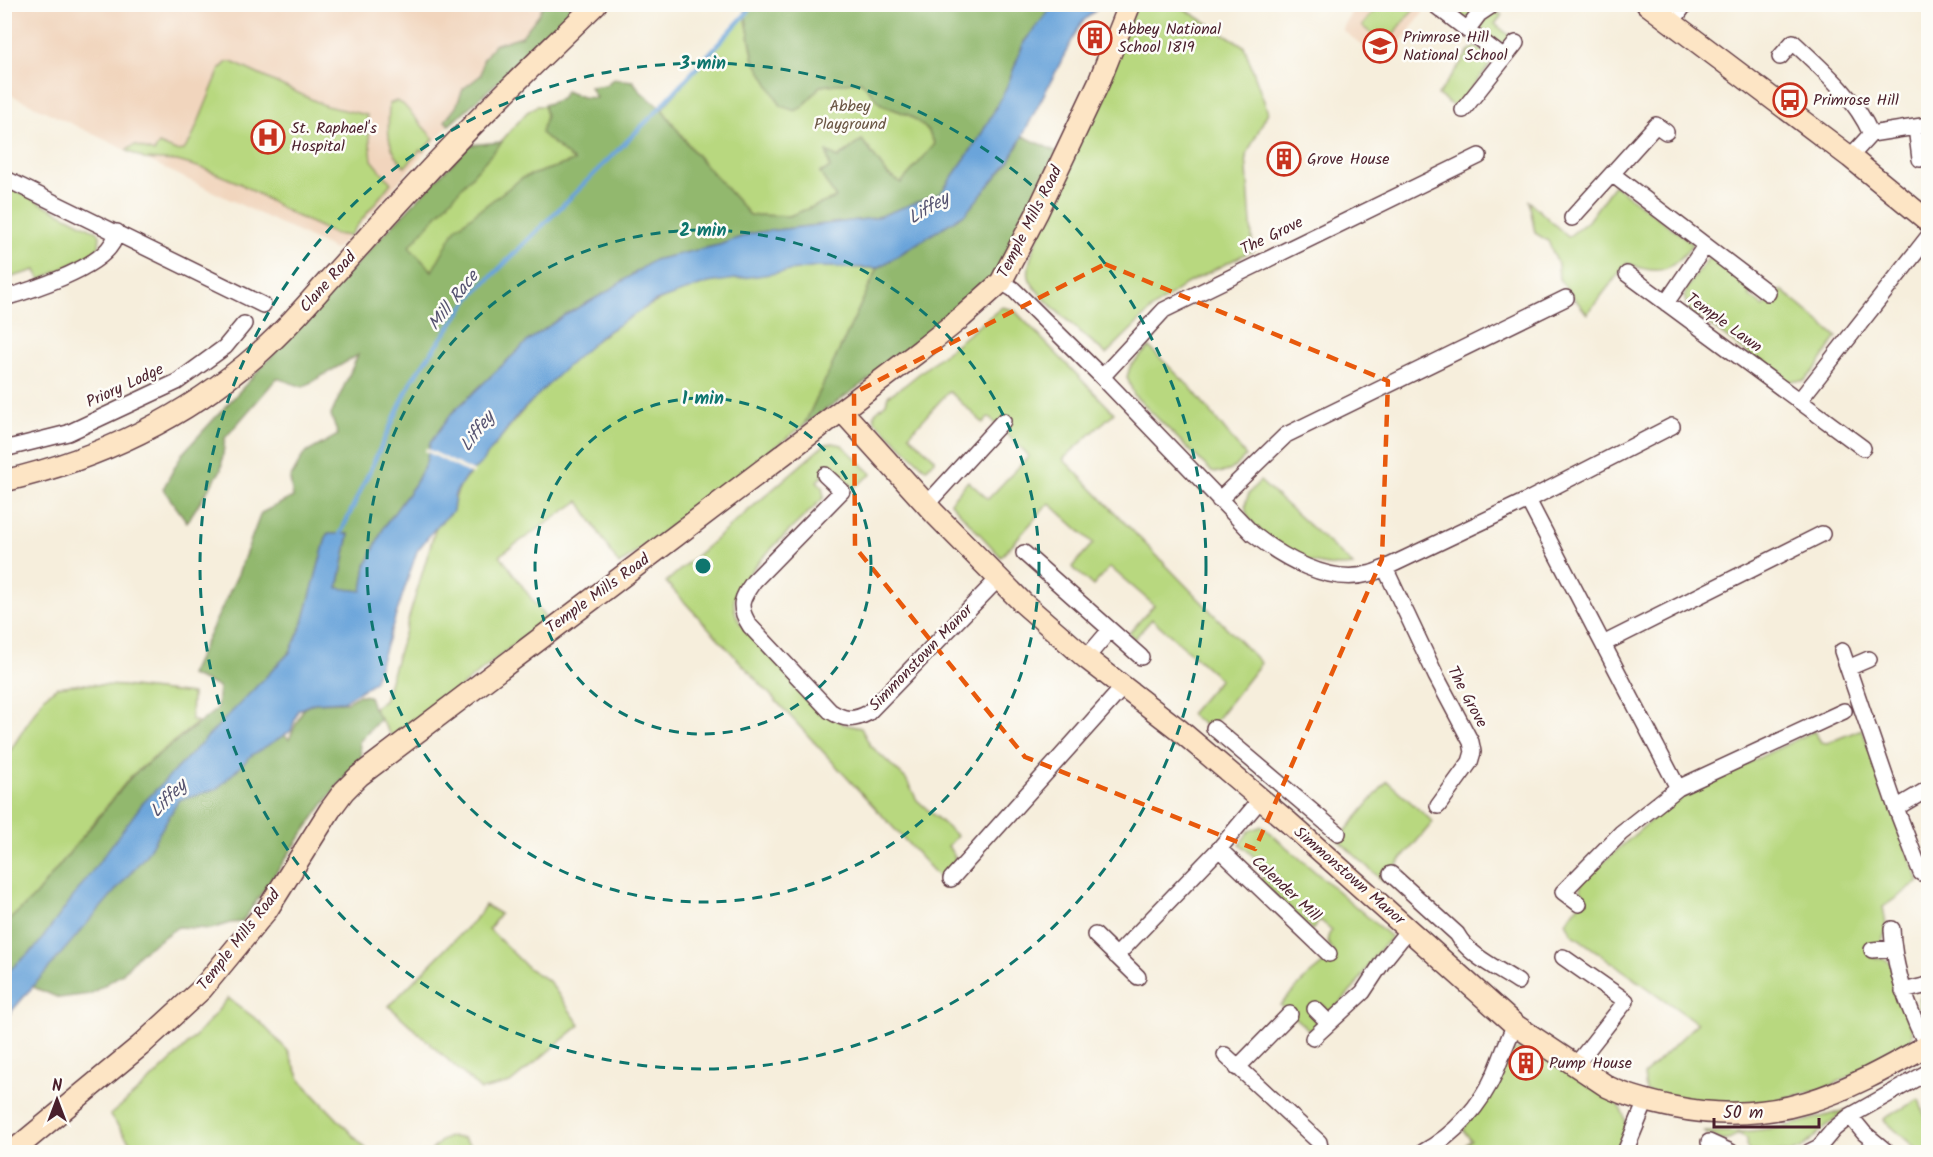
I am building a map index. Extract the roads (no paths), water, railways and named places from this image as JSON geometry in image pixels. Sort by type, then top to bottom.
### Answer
[{"type":"street","name":"Clane Road","points":[[4,481],[71,462],[122,443],[187,408],[232,376],[260,353],[299,315],[434,164],[596,4]]},
{"type":"street","name":"Temple Mills Road","points":[[12,1152],[140,1046],[202,989],[267,910],[330,810],[359,776],[842,411],[962,318],[1001,282],[1037,213],[1099,82],[1130,4]]},
{"type":"street","points":[[1467,30],[1479,15],[1494,4]]},
{"type":"street","points":[[1647,4],[1850,157],[1929,221]]},
{"type":"street","points":[[1671,24],[1685,4]]},
{"type":"street","points":[[1435,5],[1504,58]]},
{"type":"street","points":[[1780,57],[1793,42],[1852,101],[1866,121],[1871,134]]},
{"type":"street","points":[[1463,110],[1516,43]]},
{"type":"street","points":[[1572,218],[1656,125],[1666,132]]},
{"type":"street","points":[[1850,157],[1871,134],[1922,126],[1920,159]]},
{"type":"street","name":"The Grove","points":[[1102,377],[1164,310],[1479,156]]},
{"type":"street","points":[[1612,174],[1768,293]]},
{"type":"street","points":[[4,178],[263,305]]},
{"type":"street","points":[[4,298],[54,281],[93,261],[111,246],[117,232]]},
{"type":"street","points":[[1799,401],[1929,237]]},
{"type":"street","points":[[1666,303],[1705,246]]},
{"type":"street","name":"Temple Lawn","points":[[1627,274],[1863,448]]},
{"type":"street","points":[[1001,282],[1013,289],[1102,377],[1253,534],[1274,551],[1323,572],[1347,576],[1366,575],[1385,568],[1528,500],[1672,426]]},
{"type":"street","points":[[1219,500],[1286,435],[1566,298]]},
{"type":"street","name":"Priory Lodge","points":[[4,448],[68,433],[177,382],[225,347],[244,324]]},
{"type":"street","name":"Simmonstown Manor","points":[[842,411],[998,579],[1086,658],[1178,729],[1288,822],[1515,1024],[1608,1087],[1646,1101],[1690,1110],[1734,1114],[1765,1112],[1798,1106],[1848,1087],[1885,1071],[1928,1045]]},
{"type":"street","points":[[927,504],[1003,421]]},
{"type":"street","name":"Simmonstown Manor","points":[[825,475],[842,491],[754,581],[742,597],[741,606],[743,616],[750,626],[830,711],[851,720],[868,713],[998,579]]},
{"type":"street","points":[[1528,500],[1678,788]]},
{"type":"street","points":[[1603,644],[1822,534]]},
{"type":"street","points":[[1024,554],[1141,657]]},
{"type":"street","name":"The Grove","points":[[1385,568],[1436,676],[1471,742],[1473,752],[1470,762],[1438,806]]},
{"type":"street","points":[[1086,658],[1110,630]]},
{"type":"street","points":[[1842,651],[1921,873]]},
{"type":"street","points":[[1848,668],[1869,659]]},
{"type":"street","points":[[951,879],[1124,686]]},
{"type":"street","points":[[1579,904],[1563,892],[1621,833],[1678,788],[1844,711]]},
{"type":"street","points":[[1214,728],[1338,833]]},
{"type":"street","points":[[1896,808],[1929,789]]},
{"type":"street","points":[[1116,956],[1219,849],[1260,800]]},
{"type":"street","points":[[1288,822],[1303,803]]},
{"type":"street","name":"Calender Mill","points":[[1219,849],[1329,954]]},
{"type":"street","points":[[1391,874],[1457,934],[1470,951],[1518,982]]},
{"type":"street","points":[[1313,1038],[1363,992],[1384,960],[1409,929]]},
{"type":"street","points":[[1892,929],[1893,948],[1903,991],[1928,1045]]},
{"type":"street","points":[[1095,935],[1138,977]]},
{"type":"street","points":[[1872,950],[1893,948]]},
{"type":"street","points":[[1454,969],[1470,951]]},
{"type":"street","points":[[1563,957],[1626,1000],[1575,1066]]},
{"type":"street","points":[[1903,991],[1929,986]]},
{"type":"street","points":[[1315,1009],[1328,1022]]},
{"type":"street","points":[[1237,1068],[1290,1014]]},
{"type":"street","points":[[1423,1152],[1435,1146],[1470,1114],[1494,1076],[1515,1024]]},
{"type":"street","points":[[1225,1055],[1319,1142],[1321,1152]]},
{"type":"street","points":[[1809,1152],[1819,1147],[1834,1129],[1850,1116],[1929,1072]]},
{"type":"street","points":[[1624,1152],[1646,1101]]},
{"type":"street","points":[[1850,1116],[1864,1133],[1887,1152]]},
{"type":"street","points":[[1709,1142],[1731,1152]]},
{"type":"water","name":"Liffey","points":[[1054,5],[1099,5],[1081,23],[1010,160],[966,213],[878,268],[817,267],[708,283],[656,301],[602,335],[517,416],[482,462],[464,479],[455,494],[453,511],[436,527],[417,551],[374,682],[344,701],[314,703],[298,710],[291,731],[252,755],[217,789],[179,800],[146,855],[5,1019],[5,974],[36,947],[142,804],[290,652],[303,623],[327,534],[349,534],[338,588],[362,591],[366,566],[384,527],[415,484],[426,463],[430,443],[451,414],[529,340],[654,260],[719,245],[752,233],[875,218],[941,193],[978,140],[1006,89],[1024,42]]},
{"type":"waterway","name":"Mill Race","points":[[338,539],[412,380],[470,298],[657,111],[755,4]]},
{"type":"place","name":"Abbey National School 1819","points":[[1095,38]]},
{"type":"place","name":"Primrose Hill National School","points":[[1380,46]]},
{"type":"place","name":"Primrose Hill","points":[[1790,100]]},
{"type":"place","name":"St. Raphael's Hospital","points":[[268,137]]},
{"type":"place","name":"Grove House","points":[[1284,159]]},
{"type":"place","name":"Pump House","points":[[1526,1063]]},
{"type":"park label","name":"Abbey Playground","points":[[850,115]]}]
